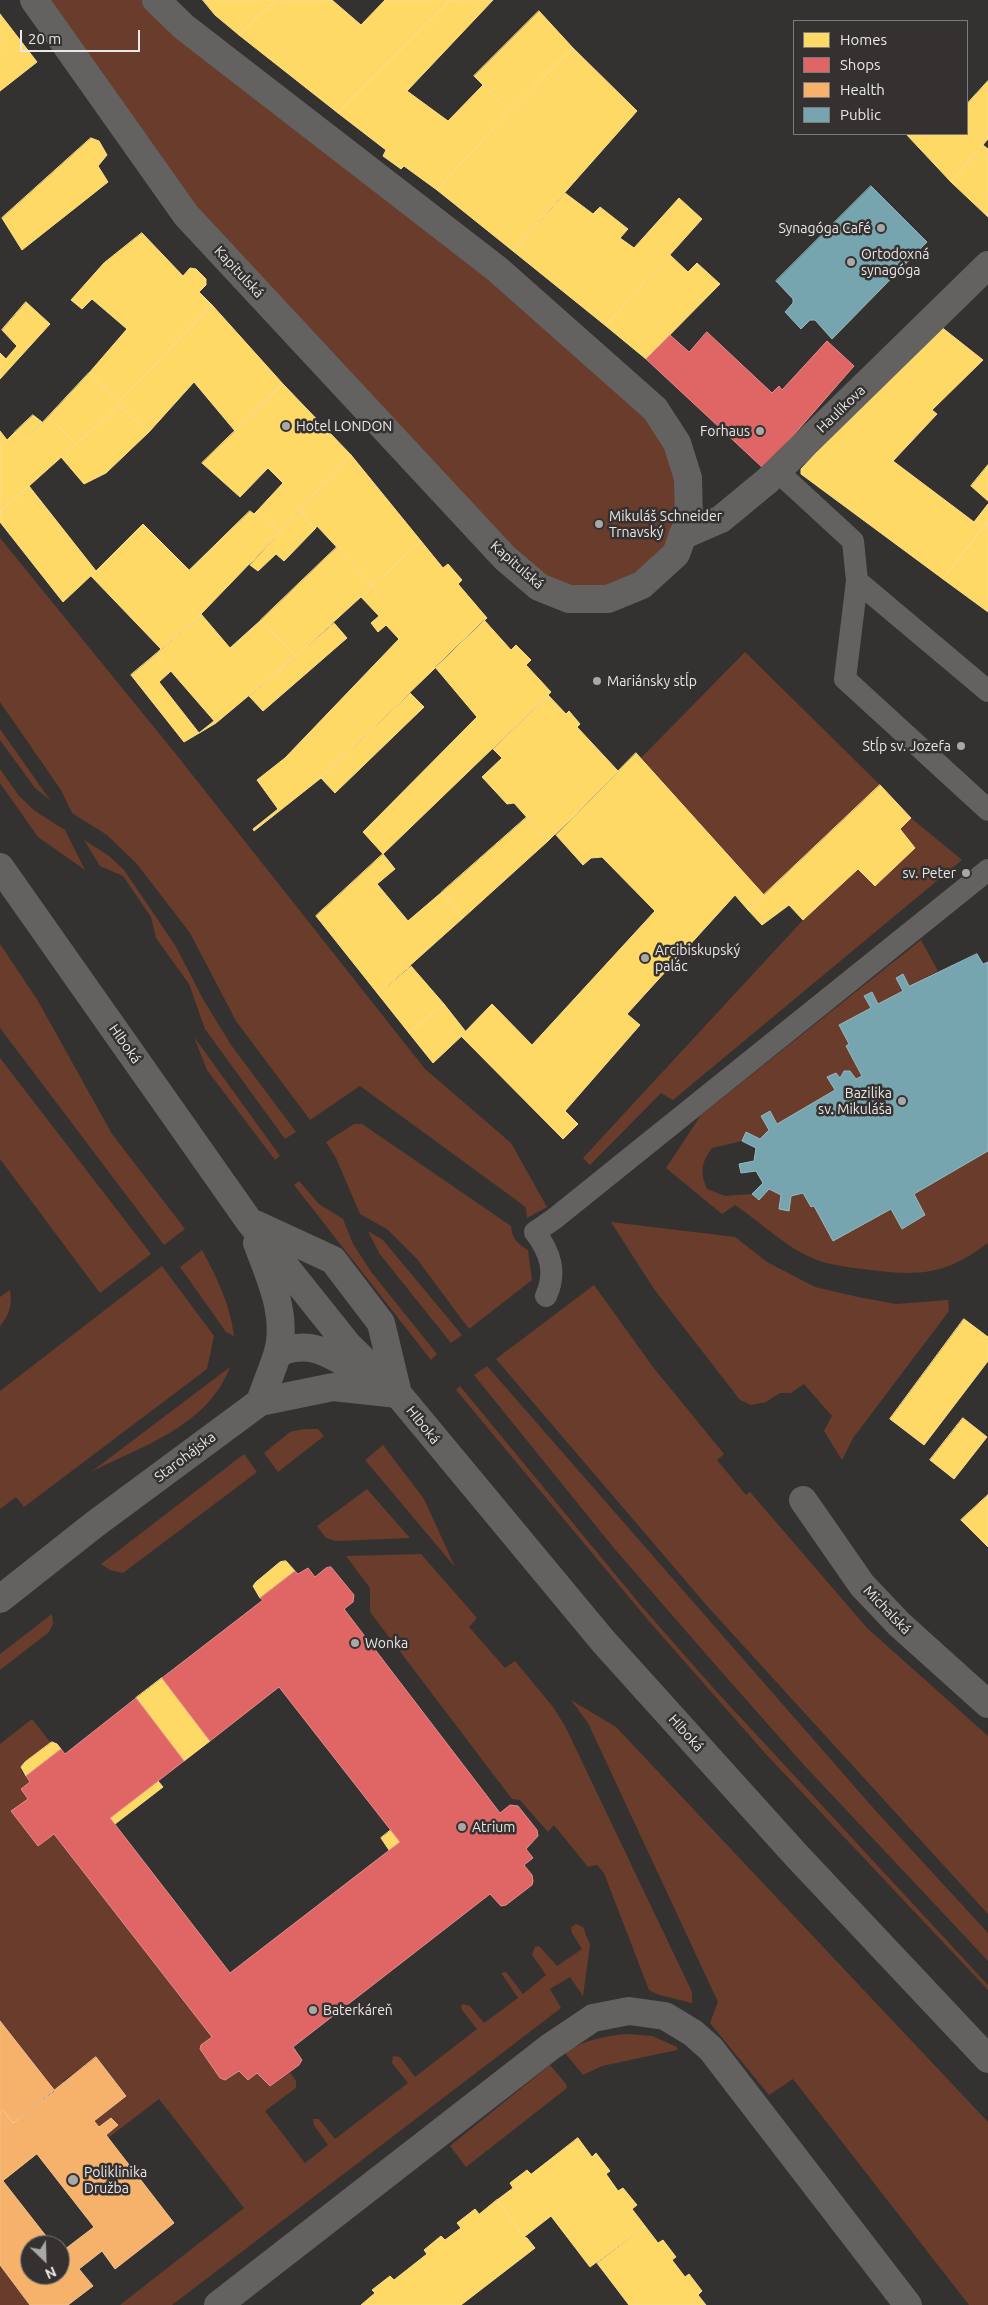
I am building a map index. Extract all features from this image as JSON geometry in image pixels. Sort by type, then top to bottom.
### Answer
[{"type":"street","name":"Kapitulská","points":[[34,0],[186,215],[505,558],[539,587],[569,599],[608,599],[642,585],[676,554],[689,519],[688,478],[677,443],[655,409],[498,269],[184,27],[156,0]]},
{"type":"street","name":"Haulíkova","points":[[682,536],[721,519],[777,471],[988,265]]},
{"type":"street","points":[[777,471],[853,541],[857,581],[845,679],[988,810]]},
{"type":"street","points":[[857,581],[988,692]]},
{"type":"street","name":"Hlboká","points":[[0,867],[248,1221],[348,1346],[398,1394],[603,1641],[796,1855],[988,2059]]},
{"type":"street","points":[[546,1296],[551,1286],[552,1274],[549,1255],[535,1232],[554,1219],[988,870]]},
{"type":"street","name":"Hlboká","points":[[248,1221],[278,1302],[280,1325],[278,1353],[260,1402]]},
{"type":"street","name":"Hlboká","points":[[248,1221],[333,1260],[381,1323],[398,1394]]},
{"type":"street","name":"Hlboká","points":[[278,1353],[289,1348],[302,1346],[317,1348],[398,1394]]},
{"type":"street","name":"Starohájska","points":[[0,1599],[95,1524],[260,1402],[334,1388],[398,1394]]},
{"type":"street","name":"Michalská","points":[[803,1500],[862,1585],[900,1624],[988,1704]]},
{"type":"street","points":[[218,2305],[550,2047],[593,2018],[629,2011],[665,2016],[692,2033],[711,2049],[908,2305]]},
{"type":"shaded area","points":[[33,0],[157,0],[655,409],[689,519],[642,585],[539,587],[182,209]]},
{"type":"shaded area","points":[[0,538],[175,753],[425,1069],[511,1143],[547,1207],[527,1218],[526,1208],[519,1202],[360,1086],[310,1120],[236,1021],[190,933],[137,864],[107,835],[72,813],[61,790],[0,702]]},
{"type":"shaded area","points":[[745,652],[880,785],[764,895],[641,758]]},
{"type":"shaded area","points":[[0,729],[50,800],[35,788],[0,740]]},
{"type":"shaded area","points":[[0,769],[19,796],[35,811],[65,830],[85,870],[38,837],[0,783]]},
{"type":"shaded area","points":[[911,818],[962,860],[673,1100],[661,1093],[590,1165],[583,1158],[803,920],[858,869],[875,886],[915,848],[900,829]]},
{"type":"shaded area","points":[[84,840],[109,856],[124,870],[175,945],[203,999],[231,1045],[296,1132],[285,1139],[205,1029],[189,984],[156,938],[151,917],[123,876],[100,866]]},
{"type":"shaded area","points":[[921,940],[938,971],[909,986],[903,974],[896,977],[903,991],[878,1004],[872,992],[864,996],[871,1008],[839,1025],[849,1044],[846,1047],[862,1076],[856,1079],[850,1071],[844,1071],[840,1078],[836,1073],[828,1077],[835,1090],[777,1124],[770,1111],[761,1115],[769,1130],[760,1139],[747,1132],[742,1141],[712,1148],[704,1163],[703,1178],[707,1189],[725,1196],[752,1194],[759,1200],[769,1189],[781,1195],[779,1209],[788,1211],[791,1196],[803,1193],[811,1207],[891,1209],[903,1229],[925,1215],[914,1194],[988,1151],[988,1243],[957,1262],[943,1268],[928,1271],[898,1273],[839,1266],[817,1260],[795,1249],[735,1205],[722,1214],[666,1168],[701,1115]]},
{"type":"shaded area","points":[[0,944],[38,1001],[112,1134],[185,1229],[164,1245],[0,1028]]},
{"type":"shaded area","points":[[194,1037],[280,1156],[275,1160],[207,1070]]},
{"type":"shaded area","points":[[0,1058],[151,1254],[100,1293],[0,1159]]},
{"type":"shaded area","points":[[354,1124],[362,1124],[511,1226],[516,1241],[528,1250],[532,1280],[469,1329],[417,1259],[387,1229],[360,1214],[336,1158],[326,1142]]},
{"type":"shaded area","points":[[299,1181],[319,1204],[343,1219],[353,1244],[372,1273],[437,1354],[431,1360],[294,1185]]},
{"type":"shaded area","points":[[611,1222],[735,1237],[767,1262],[815,1287],[896,1304],[948,1300],[949,1311],[853,1438],[842,1460],[824,1431],[832,1416],[804,1384],[791,1393],[780,1393],[766,1402],[751,1405],[740,1400],[654,1289]]},
{"type":"shaded area","points":[[368,1231],[383,1240],[462,1335],[451,1343],[379,1253]]},
{"type":"shaded area","points":[[202,1250],[222,1292],[234,1336],[226,1332],[180,1267]]},
{"type":"shaded area","points":[[162,1266],[214,1336],[207,1369],[24,1507],[16,1497],[0,1509],[0,1391]]},
{"type":"shaded area","points":[[594,1285],[653,1367],[724,1454],[717,1460],[746,1495],[750,1492],[867,1628],[988,1736],[988,1914],[708,1607],[496,1359]]},
{"type":"shaded area","points":[[10,1290],[10,1309],[0,1326],[0,1297]]},
{"type":"shaded area","points":[[487,1366],[875,1810],[988,1933],[988,1961],[803,1764],[613,1547],[474,1375]]},
{"type":"shaded area","points":[[230,1367],[220,1387],[206,1405],[190,1419],[152,1443],[91,1472]]},
{"type":"shaded area","points":[[460,1386],[643,1608],[716,1691],[988,1985],[988,1990],[764,1752],[648,1620],[456,1390]]},
{"type":"shaded area","points":[[318,1429],[324,1436],[278,1472],[264,1453],[290,1432]]},
{"type":"shaded area","points":[[383,1445],[424,1499],[455,1567],[365,1460]]},
{"type":"shaded area","points":[[244,1454],[257,1472],[123,1573],[110,1570],[101,1564]]},
{"type":"shaded area","points":[[367,1489],[410,1538],[336,1541],[326,1538],[317,1526]]},
{"type":"shaded area","points":[[421,1554],[477,1618],[469,1627],[505,1668],[515,1661],[553,1707],[565,1726],[692,1992],[692,2003],[659,1995],[649,1990],[604,1873],[597,1865],[588,1867],[554,1825],[548,1832],[520,1800],[512,1799],[370,1612],[370,1588],[346,1556]]},
{"type":"shaded area","points":[[52,1614],[53,1624],[49,1632],[0,1670],[0,1654]]},
{"type":"shaded area","points":[[571,1700],[616,1727],[988,2122],[988,2305],[969,2305],[793,2079],[769,2095],[710,2023],[718,2002],[588,1723]]},
{"type":"shaded area","points":[[32,1719],[51,1743],[25,1761],[21,1767],[22,1772],[30,1782],[21,1789],[212,2037],[201,2045],[200,2049],[220,2078],[225,2080],[239,2071],[248,2080],[257,2073],[270,2086],[290,2072],[296,2081],[296,2088],[265,2111],[305,2163],[328,2145],[314,2125],[313,2119],[319,2119],[335,2139],[408,2083],[392,2063],[393,2056],[400,2057],[415,2077],[477,2029],[462,2010],[461,2006],[463,2004],[470,2006],[484,2023],[518,1998],[501,1973],[506,1972],[523,1994],[546,1975],[532,1955],[535,1947],[539,1946],[557,1966],[582,1949],[572,1933],[571,1927],[576,1924],[583,1927],[590,1945],[583,1996],[570,1977],[550,1989],[561,2008],[172,2305],[120,2305],[244,2208],[159,2099],[108,2138],[106,2135],[118,2125],[111,2118],[99,2127],[94,2121],[126,2095],[96,2057],[63,2081],[64,2083],[55,2091],[0,2021],[0,1744]]},
{"type":"shaded area","points":[[627,2034],[652,2036],[677,2047],[677,2050],[602,2066],[583,2075],[565,2053],[594,2039]]},
{"type":"shaded area","points":[[550,2065],[566,2084],[567,2088],[466,2167],[450,2146]]},
{"type":"shaded area","points":[[0,2265],[30,2305],[0,2305]]},
{"type":"building: Homes","points":[[203,0],[276,0],[239,35],[215,15]]},
{"type":"building: Homes","points":[[276,0],[332,0],[361,25],[385,0],[451,0],[338,113],[239,35]]},
{"type":"building: Homes","points":[[451,0],[493,0],[407,91],[448,121],[483,85],[509,111],[437,190],[404,166],[401,169],[383,156],[386,150],[338,113]]},
{"type":"building: Homes","points":[[539,11],[573,48],[509,111],[474,76]]},
{"type":"building: Homes","points":[[0,14],[37,62],[0,91]]},
{"type":"building: Homes","points":[[573,48],[637,111],[513,251],[437,190],[509,111]]},
{"type":"building: Homes","points":[[988,81],[988,139],[951,182],[907,135],[968,135],[968,103]]},
{"type":"building: Homes","points":[[91,138],[99,141],[107,155],[98,166],[108,182],[22,250],[2,218]]},
{"type":"building: Homes","points":[[983,145],[988,149],[988,217],[951,182]]},
{"type":"building: Homes","points":[[565,193],[593,214],[600,207],[628,229],[620,238],[634,248],[679,198],[702,219],[606,326],[513,251]]},
{"type":"building: Homes","points":[[142,233],[183,276],[190,268],[196,269],[206,279],[206,285],[199,292],[212,305],[119,402],[89,373],[127,329],[92,299],[82,309],[71,300],[104,263]]},
{"type":"building: Homes","points":[[670,255],[688,272],[697,263],[720,284],[646,359],[606,326]]},
{"type":"building: Homes","points":[[26,302],[50,324],[0,379],[0,353],[6,359],[17,346],[2,330]]},
{"type":"building: Homes","points":[[212,305],[283,384],[235,431],[194,382],[149,432],[118,405],[119,402]]},
{"type":"building: Homes","points":[[940,326],[983,360],[932,410],[937,414],[893,461],[974,522],[988,504],[988,521],[943,579],[801,474],[801,469],[891,373]]},
{"type":"building: Homes","points":[[89,373],[119,402],[115,410],[76,444],[48,417]]},
{"type":"building: Homes","points":[[283,384],[351,455],[280,532],[257,511],[283,483],[268,468],[240,497],[202,463]]},
{"type":"building: Homes","points":[[118,405],[149,432],[106,473],[84,484],[61,457],[115,410]]},
{"type":"building: Homes","points":[[33,415],[42,422],[24,441],[15,432]]},
{"type":"building: Homes","points":[[48,417],[76,444],[0,512],[0,431],[7,440],[15,432],[24,441]]},
{"type":"building: Homes","points":[[351,455],[421,541],[373,586],[317,526],[315,529],[299,511]]},
{"type":"building: Homes","points":[[988,465],[988,501],[971,486]]},
{"type":"building: Homes","points":[[29,486],[96,571],[63,602],[0,522],[0,512]]},
{"type":"building: Homes","points":[[250,511],[254,514],[257,511],[280,532],[201,614],[161,649],[91,576],[143,524],[189,570]]},
{"type":"building: Homes","points":[[299,511],[315,529],[284,561],[276,554],[258,571],[250,565]]},
{"type":"building: Homes","points":[[988,521],[988,612],[943,579]]},
{"type":"building: Homes","points":[[421,541],[443,568],[448,564],[462,580],[458,584],[487,618],[321,778],[254,831],[253,829],[278,809],[257,780],[285,758],[399,639],[386,625],[378,632],[371,623],[379,616],[361,597]]},
{"type":"building: Homes","points":[[337,547],[373,586],[296,656],[261,620]]},
{"type":"building: Homes","points":[[201,614],[230,648],[261,620],[296,656],[216,723],[156,654]]},
{"type":"building: Homes","points":[[484,620],[511,650],[516,645],[531,660],[526,665],[551,692],[383,854],[363,832],[477,717],[435,667]]},
{"type":"building: Homes","points":[[334,623],[347,638],[263,711],[249,696]]},
{"type":"building: Homes","points":[[156,654],[171,671],[159,682],[199,733],[214,721],[216,723],[184,742],[131,675]]},
{"type":"building: Homes","points":[[410,693],[424,707],[335,793],[321,778]]},
{"type":"building: Homes","points":[[548,695],[566,714],[569,711],[580,724],[577,727],[618,771],[548,841],[514,803],[507,804],[482,777],[502,758],[493,749]]},
{"type":"building: Homes","name":"Arcibiskupský palác","points":[[636,753],[764,895],[748,910],[735,895],[627,1014],[640,1025],[565,1111],[578,1124],[563,1139],[461,1036],[492,1004],[532,1045],[655,911],[602,857],[591,858],[583,865],[556,835]]},
{"type":"building: Homes","points":[[880,785],[911,818],[900,829],[915,848],[875,886],[858,869],[803,920],[789,905],[762,925],[748,910]]},
{"type":"building: Homes","points":[[527,817],[548,841],[463,918],[442,892]]},
{"type":"building: Homes","points":[[383,854],[395,869],[377,884],[408,921],[442,892],[463,918],[378,994],[316,916]]},
{"type":"building: Homes","points":[[411,966],[444,1004],[409,1033],[378,994]]},
{"type":"building: Homes","points":[[444,1004],[466,1032],[433,1063],[409,1033]]},
{"type":"building: Homes","points":[[964,1319],[988,1337],[988,1361],[924,1445],[890,1419]]},
{"type":"building: Homes","points":[[963,1418],[987,1437],[954,1479],[930,1460]]},
{"type":"building: Homes","points":[[988,1495],[988,1547],[961,1520]]},
{"type":"building: Homes","points":[[286,1561],[295,1571],[260,1598],[253,1586],[280,1562]]},
{"type":"building: Homes","points":[[162,1678],[210,1741],[184,1761],[136,1698]]},
{"type":"building: Homes","points":[[52,1742],[61,1749],[26,1776],[21,1767]]},
{"type":"building: Homes","points":[[158,1781],[163,1787],[115,1824],[110,1818]]},
{"type":"building: Homes","points":[[391,1830],[400,1842],[389,1850],[381,1838]]},
{"type":"building: Homes","points":[[578,2138],[592,2157],[596,2153],[610,2171],[606,2174],[618,2191],[623,2188],[637,2205],[632,2209],[645,2226],[590,2267],[551,2216],[524,2237],[497,2200],[513,2188],[510,2183],[527,2170],[531,2174]]},
{"type":"building: Homes","points":[[497,2200],[524,2237],[535,2248],[461,2305],[361,2305],[375,2293],[372,2290],[390,2276],[394,2280],[427,2254],[424,2250],[441,2236],[445,2240],[461,2228],[457,2223],[475,2209],[479,2214]]},
{"type":"building: Homes","points":[[645,2226],[658,2243],[663,2240],[676,2257],[672,2260],[685,2277],[689,2274],[702,2291],[698,2295],[706,2305],[629,2305],[597,2263]]},
{"type":"building: Shops","name":"Forhaus","points":[[707,332],[772,393],[779,386],[782,390],[827,341],[854,366],[764,469],[646,359],[670,335],[689,352]]},
{"type":"building: Shops","name":"Atrium","points":[[331,1567],[354,1595],[353,1602],[344,1609],[500,1813],[510,1805],[518,1806],[537,1830],[538,1836],[526,1849],[533,1858],[524,1865],[532,1875],[533,1881],[532,1885],[506,1905],[501,1906],[490,1894],[293,2047],[302,2060],[299,2065],[270,2086],[257,2073],[248,2080],[239,2071],[225,2080],[220,2078],[200,2049],[201,2045],[212,2037],[54,1834],[38,1846],[11,1811],[28,1799],[21,1789],[30,1782],[26,1776],[61,1749],[65,1754],[136,1698],[184,1761],[110,1818],[230,1973],[400,1842],[279,1687],[210,1741],[162,1678],[263,1600],[260,1598],[295,1571],[298,1574],[308,1568],[315,1577],[326,1568]]},
{"type":"building: Health","points":[[0,2021],[55,2091],[13,2123],[3,2110],[0,2113]]},
{"type":"building: Health","name":"Poliklinika Družba","points":[[96,2057],[126,2096],[94,2121],[99,2127],[111,2118],[118,2125],[106,2135],[174,2223],[115,2269],[102,2251],[79,2269],[93,2286],[68,2305],[30,2305],[0,2265],[0,2113],[3,2110],[13,2123]]},
{"type":"building: Health","points":[[37,2154],[94,2227],[70,2245],[70,2235],[45,2235],[3,2181]]},
{"type":"building: Public","name":"Ortodoxná synagóga","points":[[871,186],[927,242],[832,339],[815,320],[810,320],[801,329],[785,312],[793,303],[793,299],[776,281]]},
{"type":"building: Public","name":"Bazilika sv. Mikuláša","points":[[977,954],[983,964],[988,962],[988,1151],[914,1194],[925,1215],[902,1229],[891,1209],[833,1241],[814,1206],[811,1207],[803,1193],[791,1196],[789,1211],[779,1209],[781,1195],[769,1189],[759,1200],[752,1194],[763,1183],[756,1171],[741,1173],[739,1164],[754,1161],[756,1148],[742,1141],[746,1132],[760,1139],[769,1130],[761,1116],[770,1111],[777,1124],[835,1090],[827,1077],[836,1073],[840,1078],[844,1071],[850,1071],[856,1079],[862,1076],[846,1046],[849,1044],[839,1025],[871,1008],[864,996],[872,992],[878,1004],[903,991],[896,978],[903,974],[909,986]]},
{"type":"place","name":"Synagóga Café","points":[[881,228]]},
{"type":"place","name":"Ortodoxná synagóga","points":[[851,262]]},
{"type":"place","name":"Hotel LONDON","points":[[286,426]]},
{"type":"place","name":"Forhaus","points":[[760,431]]},
{"type":"place","name":"Mikuláš Schneider Trnavský","points":[[599,524]]},
{"type":"place","name":"Mariánsky stĺp","points":[[597,681]]},
{"type":"place","name":"Stĺp sv. Jozefa","points":[[961,746]]},
{"type":"place","name":"sv. Peter","points":[[966,873]]},
{"type":"place","name":"Arcibiskupský palác","points":[[645,958]]},
{"type":"place","name":"Bazilika sv. Mikuláša","points":[[902,1101]]},
{"type":"place","name":"Wonka","points":[[355,1643]]},
{"type":"place","name":"Atrium","points":[[462,1827]]},
{"type":"place","name":"Baterkáreň","points":[[313,2010]]},
{"type":"place","name":"Poliklinika Družba","points":[[73,2180]]}]
